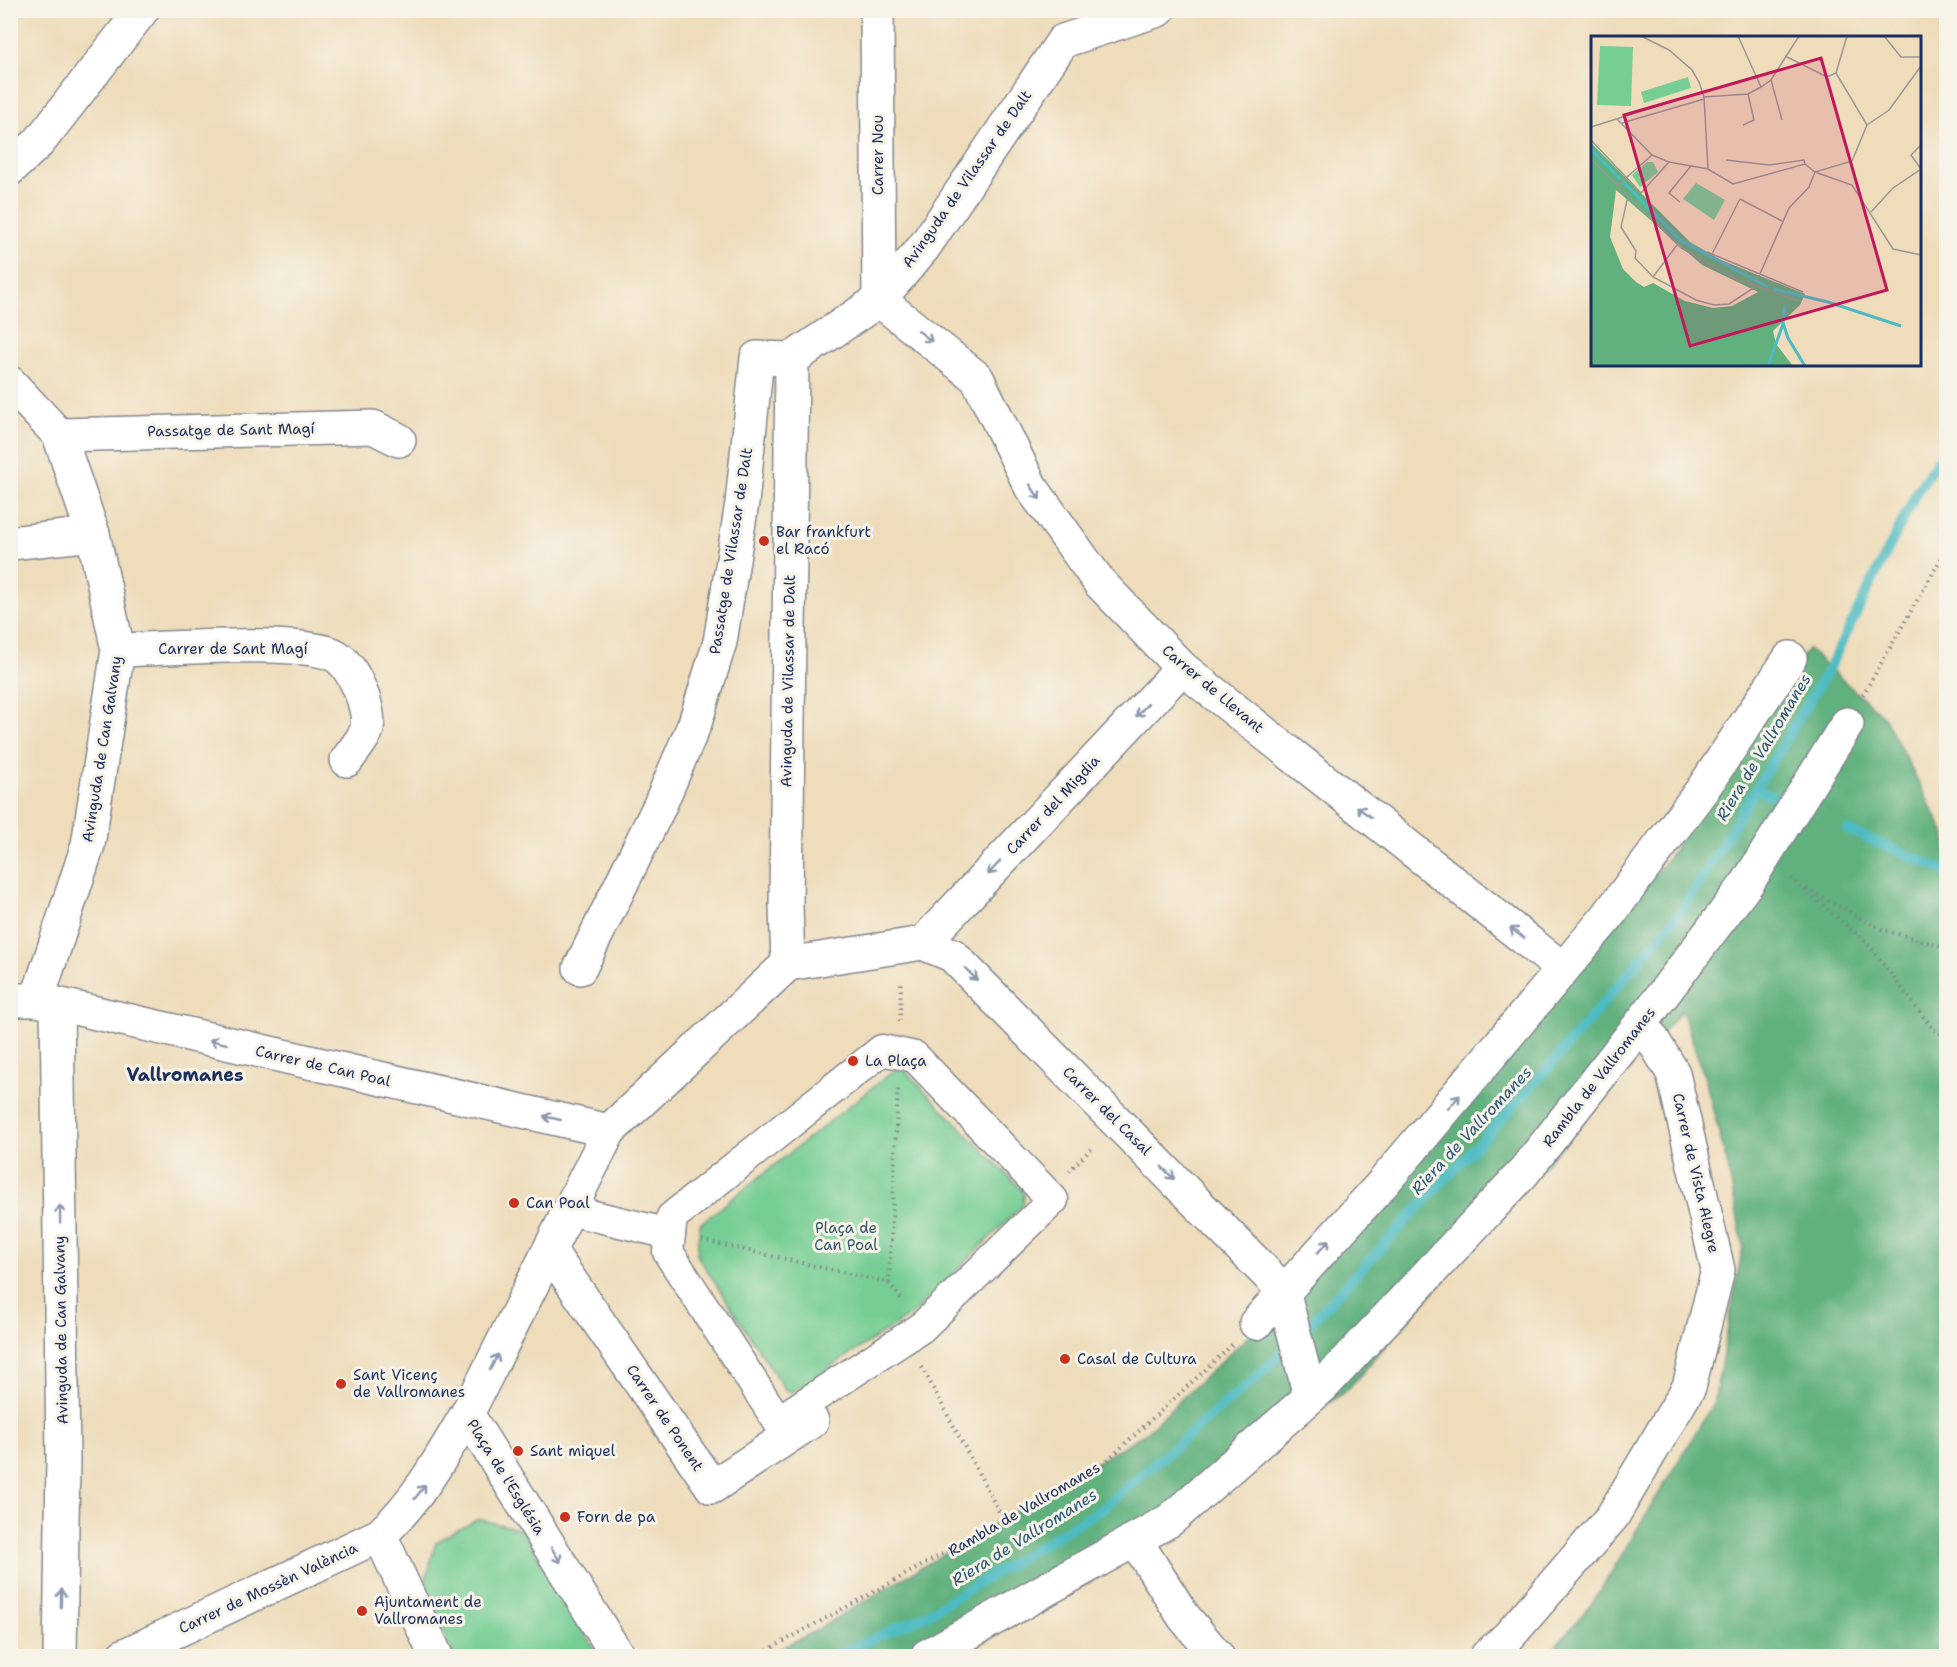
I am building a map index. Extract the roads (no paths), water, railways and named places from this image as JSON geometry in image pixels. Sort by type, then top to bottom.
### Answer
[{"type":"street","points":[[10,169],[39,142],[142,10]]},
{"type":"street","name":"Carrer Nou","points":[[876,10],[879,300]]},
{"type":"street","name":"Avinguda de Vilassar de Dalt","points":[[788,964],[786,894],[792,359],[879,300],[924,246],[1063,41],[1158,10]]},
{"type":"street","name":"Carrer de Llevant","points":[[879,300],[977,378],[1031,487],[1100,583],[1182,668],[1563,969]]},
{"type":"street","name":"Passatge de Vilassar de Dalt","points":[[580,968],[659,807],[686,744],[720,642],[742,503],[757,358],[792,359]]},
{"type":"street","name":"Avinguda de Can Galvany","points":[[10,383],[59,435],[93,534],[118,650],[88,844],[35,1002],[63,1460],[60,1656]]},
{"type":"street","name":"Passatge de Sant Magí","points":[[59,435],[373,427],[399,440]]},
{"type":"street","points":[[10,543],[93,534]]},
{"type":"street","name":"Carrer de Sant Magí","points":[[118,650],[263,647],[316,649],[336,656],[353,672],[363,695],[367,729],[347,760]]},
{"type":"street","points":[[1256,1323],[1283,1290],[1383,1183],[1607,917],[1702,790],[1790,658]]},
{"type":"street","name":"Carrer del Migdia","points":[[923,943],[1182,668]]},
{"type":"street","name":"Rambla de Vallromanes","points":[[927,1656],[1170,1520],[1324,1385],[1523,1173],[1748,882],[1847,724]]},
{"type":"street","points":[[467,1414],[609,1131],[788,964],[923,943]]},
{"type":"street","name":"Carrer del Casal","points":[[923,943],[952,955],[1283,1290]]},
{"type":"street","name":"Carrer de Can Poal","points":[[35,1002],[609,1131]]},
{"type":"street","name":"Carrer de Vista Alegre","points":[[1487,1656],[1508,1637],[1612,1517],[1689,1387],[1695,1365],[1718,1270],[1673,1073],[1642,1022]]},
{"type":"street","points":[[882,1050],[915,1057],[1053,1200],[921,1328],[778,1421],[668,1252],[684,1237],[672,1217],[882,1050]]},
{"type":"street","points":[[569,1210],[684,1237]]},
{"type":"street","name":"Carrer de Ponent","points":[[550,1251],[712,1487],[812,1422]]},
{"type":"street","points":[[1283,1290],[1310,1396]]},
{"type":"street","name":"Plaça de l'Església","points":[[380,1534],[405,1512],[426,1484],[467,1414],[618,1656]]},
{"type":"street","points":[[380,1534],[436,1656]]},
{"type":"street","name":"Carrer de Mossèn València","points":[[123,1656],[380,1534]]},
{"type":"street","points":[[1134,1540],[1185,1617],[1217,1656]]},
{"type":"waterway","name":"Riera de Vallromanes","points":[[833,1656],[922,1617],[1103,1508],[1261,1373],[1292,1343],[1536,1082],[1683,909],[1829,668],[1918,490],[1946,448]]},
{"type":"waterway","points":[[1755,790],[1779,798]]},
{"type":"waterway","points":[[1848,830],[1946,871]]},
{"type":"place","name":"Bar frankfurt el Racó","points":[[764,541]]},
{"type":"place","name":"La Plaça","points":[[853,1061]]},
{"type":"place","name":"Can Poal","points":[[514,1203]]},
{"type":"place","name":"Casal de Cultura","points":[[1065,1359]]},
{"type":"place","name":"Sant Vicenç de Vallromanes","points":[[341,1384]]},
{"type":"place","name":"Sant miquel","points":[[518,1451]]},
{"type":"place","name":"Forn de pa","points":[[565,1517]]},
{"type":"place","name":"Ajuntament de Vallromanes","points":[[362,1611]]},
{"type":"district","name":"Vallromanes","points":[[185,1075]]},
{"type":"park label","name":"Plaça de Can Poal","points":[[846,1236]]}]
